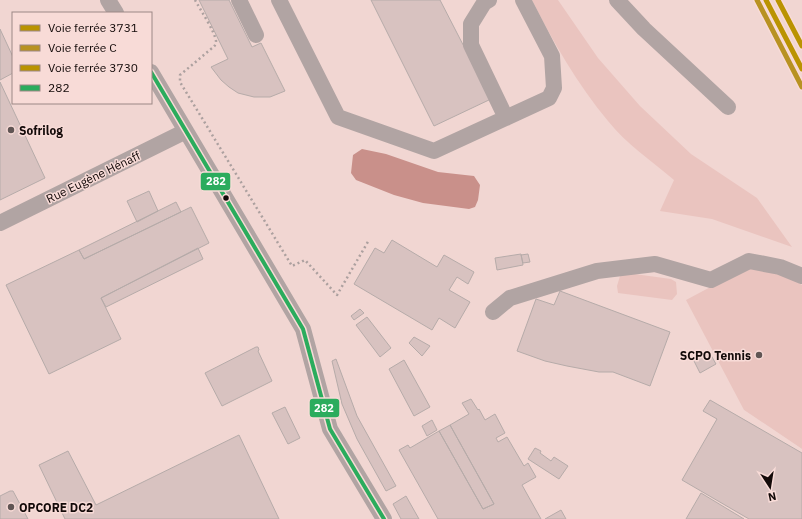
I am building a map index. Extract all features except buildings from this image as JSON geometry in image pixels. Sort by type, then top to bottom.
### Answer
[{"type":"street","points":[[108,0],[115,12]]},
{"type":"street","points":[[239,0],[256,35]]},
{"type":"street","points":[[279,0],[338,117],[434,152],[549,98],[554,88],[552,56],[523,0]]},
{"type":"street","points":[[489,0],[484,3],[471,24],[471,45],[506,118]]},
{"type":"street","points":[[617,0],[644,29],[728,107]]},
{"type":"street","points":[[152,74],[303,329],[330,429],[384,519]]},
{"type":"street","name":"Rue Eugène Hénaff","points":[[0,223],[186,131]]},
{"type":"street","points":[[493,312],[510,298],[597,271],[655,264],[711,280],[749,261],[780,267],[802,276]]},
{"type":"path","points":[[195,0],[210,26],[216,42],[211,49],[180,75],[180,82],[292,266],[305,260],[338,295],[369,240]]},
{"type":"shaded area","points":[[0,0],[802,0],[802,289],[744,410],[802,449],[802,519],[0,519]]},
{"type":"shaded area","points":[[532,0],[558,0],[598,58],[640,106],[691,154],[757,198],[792,247],[712,219],[660,211],[674,180],[623,137],[597,107],[586,93],[567,63]]},
{"type":"shaded area","points":[[362,149],[386,154],[438,172],[474,176],[480,185],[478,200],[475,207],[469,209],[423,203],[394,195],[356,180],[351,173],[353,155]]},
{"type":"shaded area","name":"SCPO Tennis","points":[[748,267],[776,270],[802,285],[802,449],[744,410],[686,300]]},
{"type":"shaded area","points":[[627,273],[671,279],[676,282],[677,294],[672,300],[618,293],[617,286],[620,276]]},
{"type":"rail line","name":"C","points":[[757,0],[802,87]]},
{"type":"rail line","name":"3731","points":[[766,0],[802,69]]},
{"type":"rail line","name":"3730","points":[[778,0],[802,46]]},
{"type":"transit line","name":"282","points":[[152,74],[303,329],[330,429],[384,519]]},
{"type":"place","name":"Sofrilog","points":[[11,130]]},
{"type":"place","name":"SCPO Tennis","points":[[759,355]]},
{"type":"place","name":"OPCORE DC2","points":[[11,507]]}]
